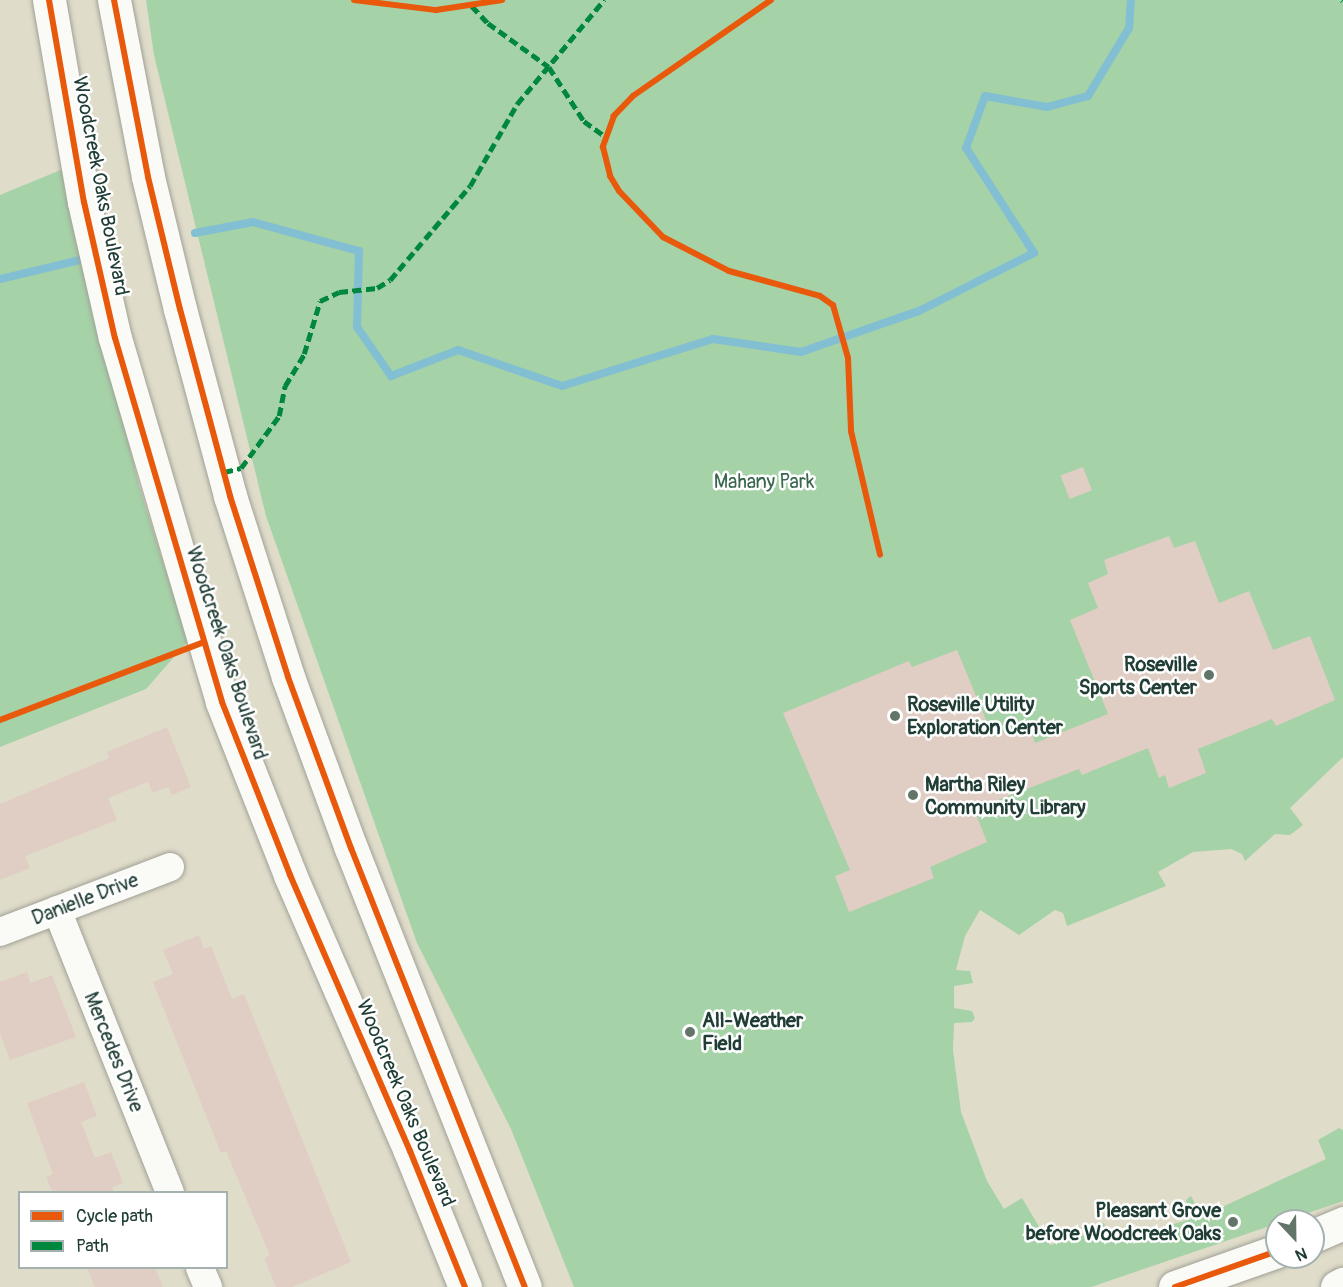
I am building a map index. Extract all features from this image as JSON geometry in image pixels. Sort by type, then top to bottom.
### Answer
[{"type":"main road","name":"Woodcreek Oaks Boulevard","points":[[49,0],[84,202],[115,338],[222,702],[290,875],[411,1151],[465,1287]]},
{"type":"main road","name":"Woodcreek Oaks Boulevard","points":[[114,0],[148,177],[180,309],[230,496],[281,655],[351,848],[525,1287]]},
{"type":"main road","points":[[1175,1287],[1265,1255]]},
{"type":"main road","points":[[1233,1287],[1265,1269]]},
{"type":"main road","points":[[1337,1287],[1343,1284]]},
{"type":"street","name":"Danielle Drive","points":[[0,932],[170,867]]},
{"type":"street","name":"Mercedes Drive","points":[[57,910],[171,1191]]},
{"type":"street","points":[[200,1269],[208,1287]]},
{"type":"green space","name":"Mahany Park","points":[[146,0],[1343,0],[1343,757],[1290,808],[1303,825],[1290,835],[1275,834],[1245,861],[1242,854],[1231,849],[1193,852],[1158,872],[1166,886],[1067,926],[1063,913],[1055,910],[1019,935],[980,910],[965,936],[956,970],[970,971],[973,983],[954,986],[954,1008],[972,1011],[975,1018],[972,1022],[954,1023],[953,1050],[961,1112],[987,1181],[1004,1209],[1022,1198],[1050,1245],[1088,1234],[1093,1227],[1104,1223],[1111,1242],[1191,1219],[1186,1200],[1191,1196],[1201,1215],[1211,1212],[1326,1159],[1318,1140],[1339,1128],[1343,1130],[1343,1201],[1320,1209],[1265,1209],[1265,1228],[1091,1287],[574,1287],[511,1129],[417,943],[266,516],[154,55]]},
{"type":"green space","points":[[63,169],[139,486],[188,641],[146,689],[0,747],[0,195]]},
{"type":"building","points":[[1083,467],[1092,490],[1070,499],[1061,476]]},
{"type":"building","points":[[1169,536],[1174,548],[1195,541],[1219,603],[1249,591],[1273,650],[1310,636],[1335,700],[1276,726],[1272,719],[1198,749],[1206,773],[1169,788],[1165,775],[1159,778],[1148,748],[1082,775],[1079,769],[974,809],[987,842],[930,867],[934,878],[849,912],[835,876],[850,870],[783,713],[909,661],[912,667],[957,650],[993,737],[1028,723],[1035,743],[1108,714],[1070,620],[1098,608],[1088,583],[1108,574],[1104,560]]},
{"type":"building","points":[[167,727],[191,787],[172,795],[168,787],[153,793],[148,782],[108,798],[117,820],[25,856],[30,868],[0,880],[0,804],[109,758],[107,752]]},
{"type":"building","points":[[199,935],[204,949],[211,946],[232,999],[244,994],[351,1262],[292,1287],[276,1287],[264,1258],[270,1255],[226,1151],[221,1153],[153,982],[173,974],[163,950]]},
{"type":"building","points":[[27,972],[30,983],[52,975],[76,1037],[10,1060],[0,1034],[0,982]]},
{"type":"building","points":[[84,1082],[97,1116],[81,1122],[95,1158],[111,1152],[123,1183],[112,1187],[114,1191],[52,1191],[46,1177],[53,1174],[27,1103]]},
{"type":"building","points":[[87,1269],[155,1269],[163,1287],[95,1287]]},
{"type":"waterway","points":[[195,233],[253,222],[359,251],[357,327],[391,376],[458,350],[562,386],[713,339],[801,352],[919,311],[1034,253],[966,148],[985,96],[1047,107],[1088,96],[1129,28],[1131,0]]},
{"type":"waterway","points":[[0,279],[84,259]]},
{"type":"marked path","points":[[224,472],[241,468],[279,416],[285,386],[304,354],[320,301],[339,292],[377,288],[390,280],[470,186],[517,104],[604,0]]},
{"type":"marked path","points":[[472,6],[488,23],[549,67],[584,121],[605,136]]},
{"type":"cycle path","points":[[49,0],[84,202],[115,338],[222,702],[290,875],[410,1151],[465,1287]]},
{"type":"cycle path","points":[[114,0],[148,177],[180,309],[230,496],[288,677],[351,848],[525,1287]]},
{"type":"cycle path","points":[[354,0],[436,10],[502,0]]},
{"type":"cycle path","points":[[771,0],[633,96],[614,116],[603,147],[610,176],[619,191],[663,237],[729,271],[820,296],[833,305],[848,358],[851,431],[880,555]]},
{"type":"cycle path","points":[[0,720],[204,642]]},
{"type":"cycle path","points":[[1175,1287],[1265,1255]]},
{"type":"place","name":"Roseville Sports Center","points":[[1209,675]]},
{"type":"place","name":"Roseville Utility Exploration Center","points":[[895,716]]},
{"type":"place","name":"Martha Riley Community Library","points":[[913,795]]},
{"type":"place","name":"All-Weather Field","points":[[690,1032]]},
{"type":"place","name":"Pleasant Grove before Woodcreek Oaks","points":[[1233,1222]]}]
